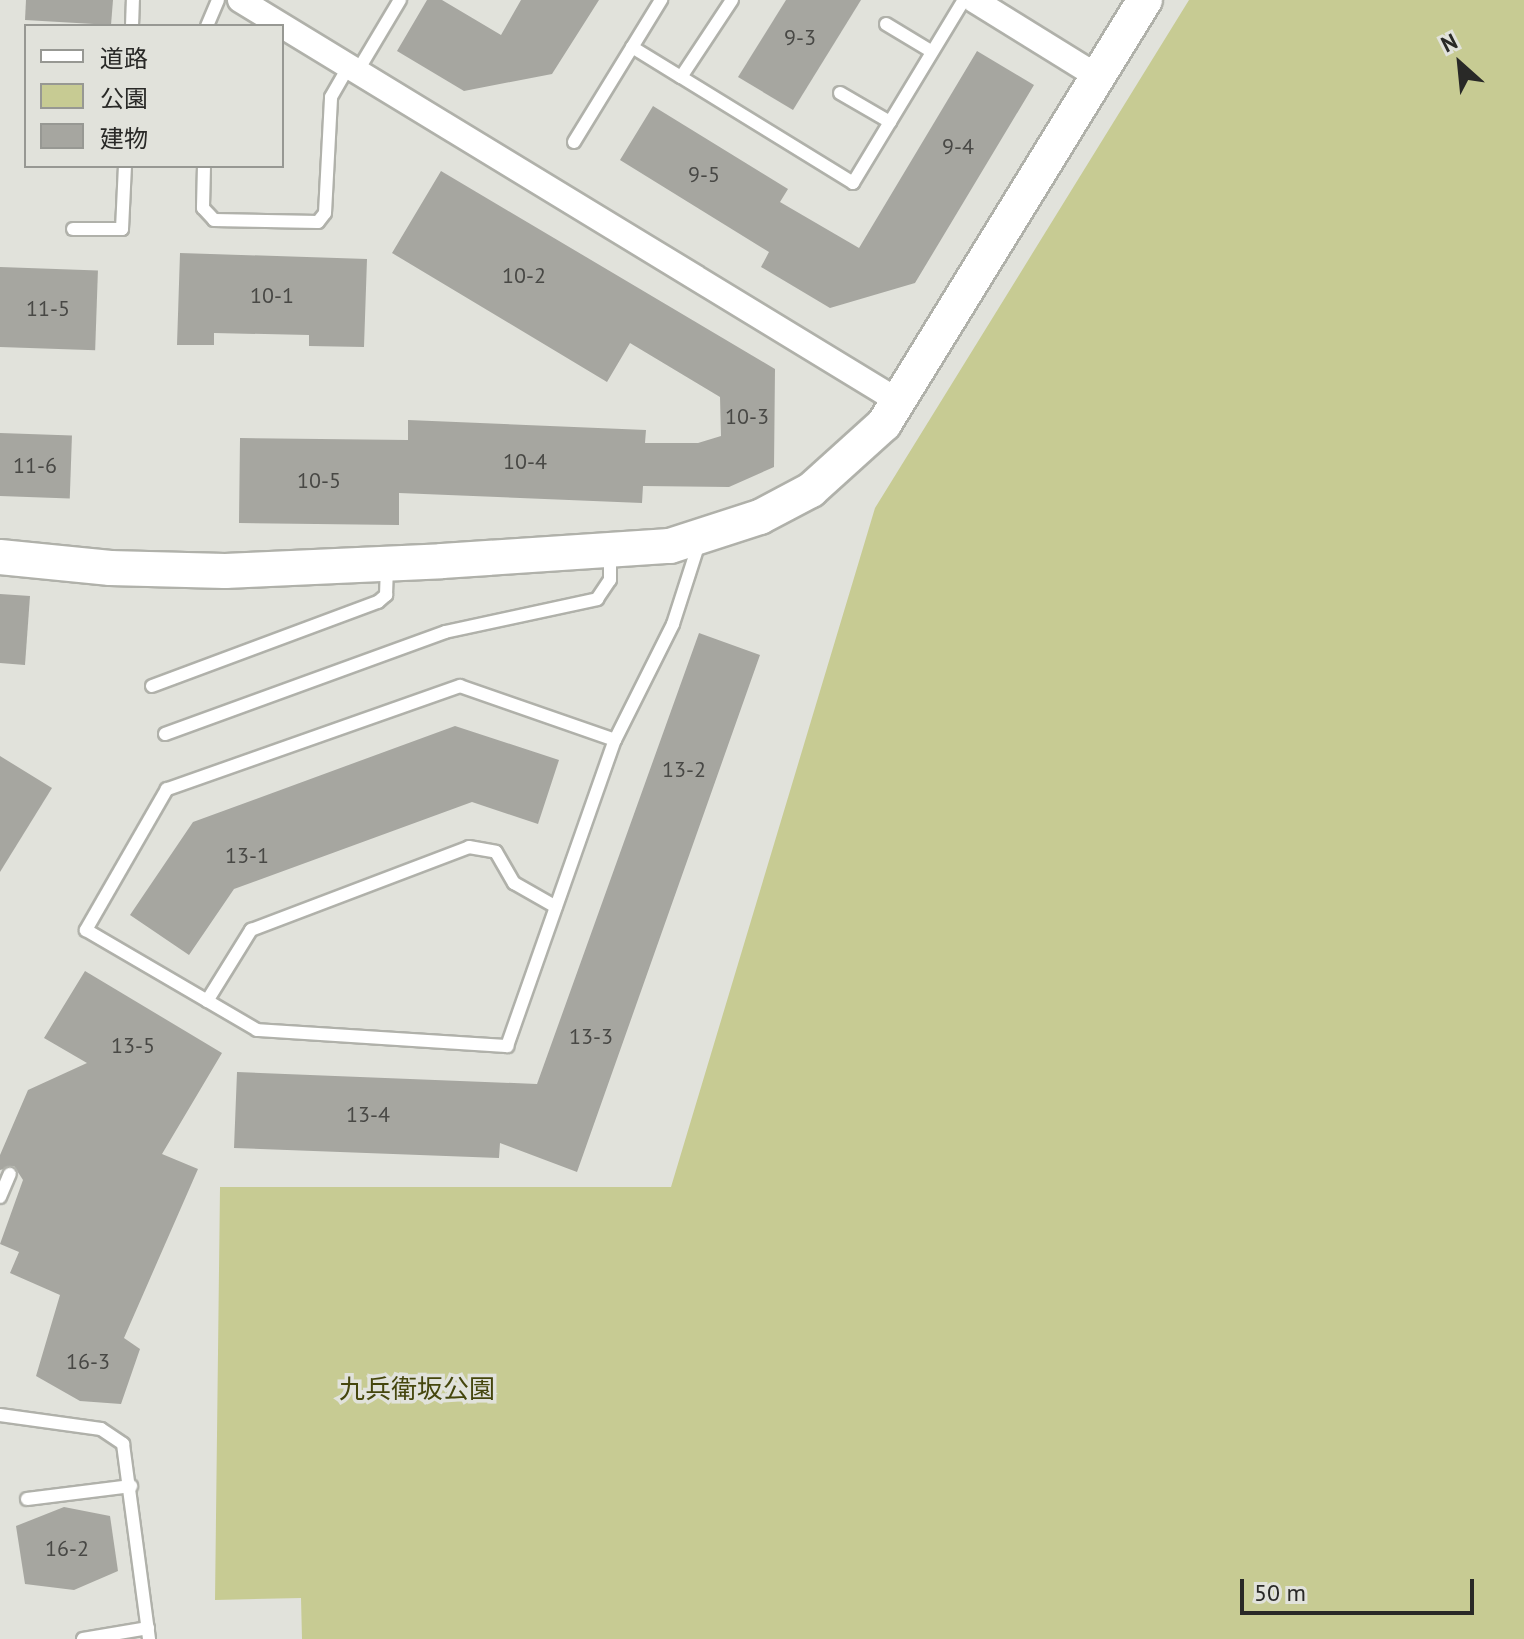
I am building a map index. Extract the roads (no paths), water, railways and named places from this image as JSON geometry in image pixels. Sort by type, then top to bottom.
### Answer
[{"type":"street","points":[[240,0],[279,24]]},
{"type":"street","points":[[974,0],[1098,77]]},
{"type":"street","points":[[0,557],[225,571],[387,564],[610,551],[700,540],[760,517],[811,490],[869,440],[900,402],[1145,0]]},
{"type":"street","points":[[284,27],[900,402]]},
{"type":"lane","points":[[132,24],[133,0]]},
{"type":"lane","points":[[208,24],[218,0]]},
{"type":"lane","points":[[204,168],[203,208],[214,220],[318,222],[325,213],[331,97],[400,0]]},
{"type":"lane","points":[[574,142],[661,0]]},
{"type":"lane","points":[[681,77],[732,0]]},
{"type":"lane","points":[[632,47],[853,183],[964,0]]},
{"type":"lane","points":[[886,24],[931,51]]},
{"type":"lane","points":[[840,93],[890,122]]},
{"type":"lane","points":[[73,229],[122,229],[125,168]]},
{"type":"lane","points":[[615,740],[460,686],[167,789],[86,930],[257,1030],[275,1035],[507,1046],[615,740],[673,624],[700,540]]},
{"type":"lane","points":[[165,734],[445,632],[597,599],[610,580],[610,551]]},
{"type":"lane","points":[[152,686],[378,602],[386,595],[387,564]]},
{"type":"lane","points":[[207,1001],[251,930],[469,847],[496,852],[514,883],[556,907]]},
{"type":"lane","points":[[0,1197],[10,1174]]},
{"type":"lane","points":[[0,1415],[61,1420],[109,1432],[127,1453],[149,1634],[83,1639]]},
{"type":"lane","points":[[27,1499],[131,1486]]},
{"type":"park label","name":"九兵衛坂公園","points":[[417,1389]]}]
